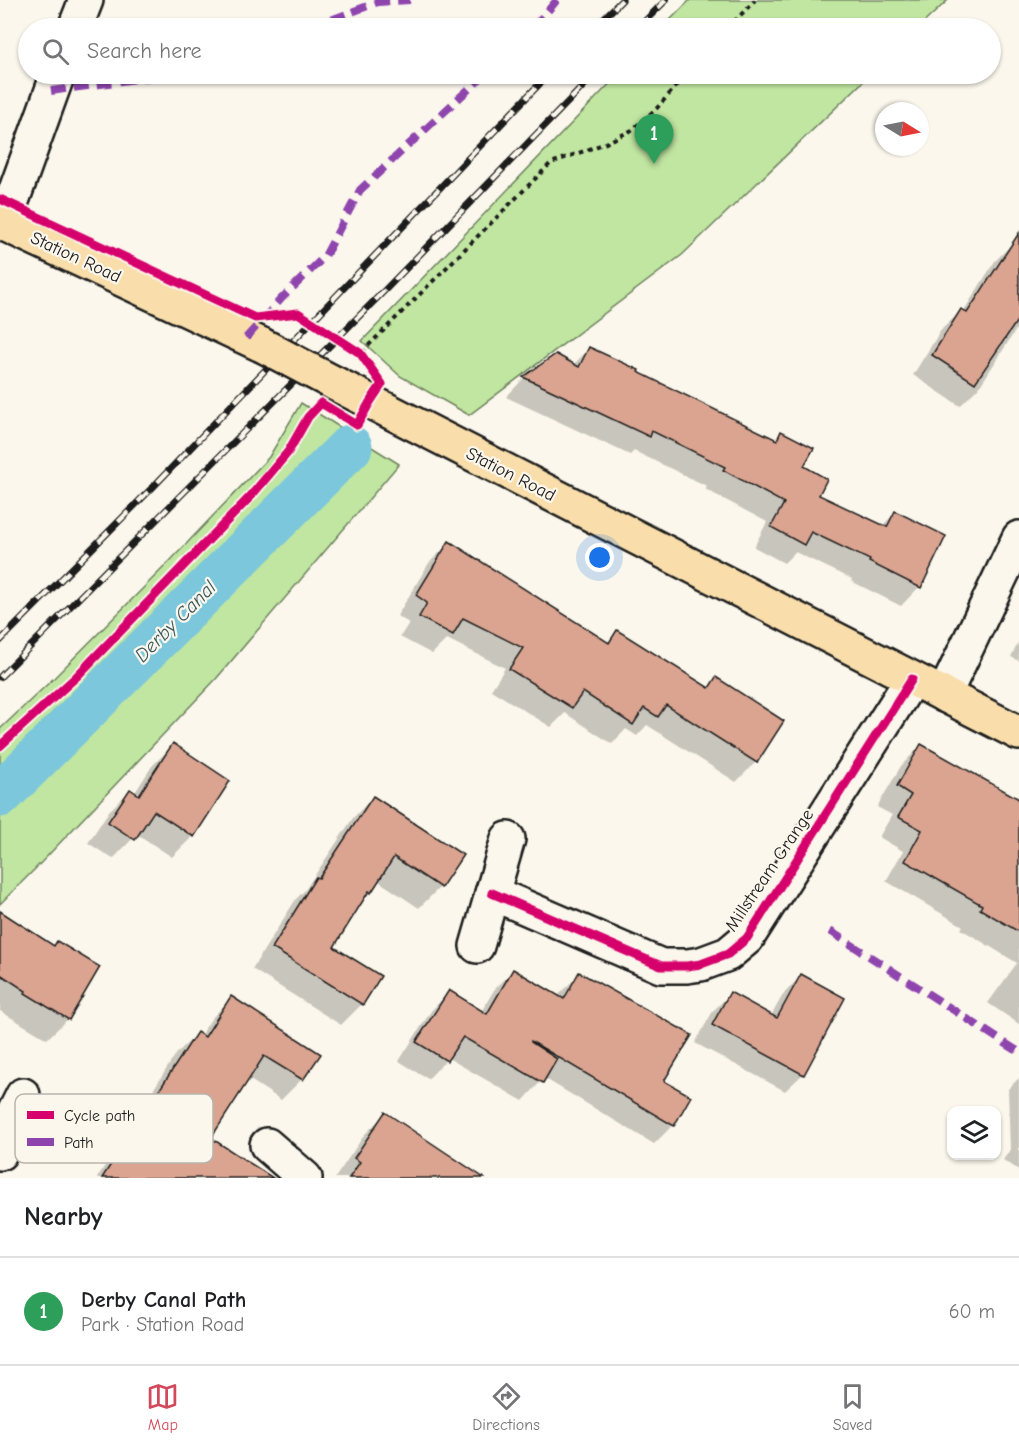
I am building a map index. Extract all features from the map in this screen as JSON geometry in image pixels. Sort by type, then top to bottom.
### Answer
[{"type":"main road","name":"Station Road","points":[[2,222],[262,345],[1019,732]]},
{"type":"street","points":[[79,18],[86,0]]},
{"type":"street","points":[[2,222],[54,84]]},
{"type":"street","points":[[944,695],[1019,538]]},
{"type":"street","name":"Millstream Grange","points":[[492,893],[661,966],[701,964],[728,954],[747,938],[912,679]]},
{"type":"street","points":[[477,946],[508,839]]},
{"type":"street","points":[[0,1153],[15,1111]]},
{"type":"street","points":[[267,1145],[305,1178]]},
{"type":"path","points":[[738,18],[755,0]]},
{"type":"path","points":[[370,402],[382,384],[358,351],[551,163],[606,143],[632,130],[657,108],[678,84]]},
{"type":"green space","points":[[690,0],[948,0],[929,18],[672,18]]},
{"type":"green space","points":[[609,84],[861,84],[682,255],[469,415],[400,376],[362,341]]},
{"type":"green space","points":[[301,403],[399,464],[216,679],[0,904],[0,729],[170,561],[269,457]]},
{"type":"building","points":[[1019,233],[1019,318],[975,383],[932,355],[961,309],[967,313]]},
{"type":"building","points":[[589,347],[777,440],[781,431],[814,448],[804,466],[827,479],[819,495],[887,527],[895,511],[946,536],[921,588],[869,562],[870,560],[811,532],[804,545],[771,527],[784,503],[723,470],[725,467],[652,431],[650,437],[523,377],[556,354],[579,367]]},
{"type":"building","points":[[449,541],[609,643],[617,630],[709,688],[716,677],[784,721],[757,763],[666,705],[658,717],[644,708],[633,725],[583,692],[572,708],[509,669],[523,648],[463,618],[453,635],[419,617],[427,603],[416,595]]},
{"type":"building","points":[[173,743],[230,781],[194,837],[154,811],[135,840],[108,822],[130,789],[139,795]]},
{"type":"building","points":[[921,744],[1019,799],[1019,932],[980,909],[982,905],[905,861],[922,830],[898,817],[911,795],[897,786]]},
{"type":"building","points":[[373,796],[463,855],[441,888],[394,857],[371,893],[369,891],[334,947],[381,976],[363,1005],[272,948],[316,877],[319,878]]},
{"type":"building","points":[[0,911],[54,946],[57,941],[100,967],[69,1020],[25,993],[26,991],[0,974]]},
{"type":"building","points":[[513,969],[564,999],[579,972],[692,1035],[664,1081],[691,1096],[674,1126],[531,1041],[557,1059],[543,1083],[463,1037],[447,1061],[416,1042],[449,990],[487,1014]]},
{"type":"building","points":[[801,974],[845,998],[804,1075],[712,1025],[730,992],[777,1018]]},
{"type":"building","points":[[231,996],[321,1054],[303,1080],[264,1056],[213,1135],[213,1094],[157,1094],[197,1032],[205,1037]]},
{"type":"building","points":[[385,1112],[484,1178],[349,1178],[360,1162],[354,1158]]},
{"type":"building","points":[[213,1139],[273,1178],[102,1178],[112,1163],[213,1163]]},
{"type":"waterway","name":"Derby Canal","points":[[0,795],[350,447]]},
{"type":"railway","points":[[604,18],[622,0]]},
{"type":"railway","points":[[648,18],[666,0]]},
{"type":"railway","points":[[0,641],[154,486],[539,84]]},
{"type":"railway","points":[[0,677],[385,290],[585,84]]},
{"type":"marked path","points":[[336,18],[378,2],[410,0]]},
{"type":"marked path","points":[[542,18],[557,0]]},
{"type":"marked path","points":[[51,91],[101,84]]},
{"type":"marked path","points":[[246,338],[281,299],[325,256],[360,190],[474,84]]},
{"type":"marked path","points":[[830,931],[1019,1052]]},
{"type":"cycle path","points":[[0,199],[255,318],[298,313],[360,353],[382,384],[357,425],[321,403],[308,417],[288,452],[250,497],[76,677],[0,746]]},
{"type":"cycle path","points":[[492,893],[661,966],[701,964],[728,954],[747,938],[912,679]]},
{"type":"place","name":"Derby Canal Path","points":[[654,164]]}]
